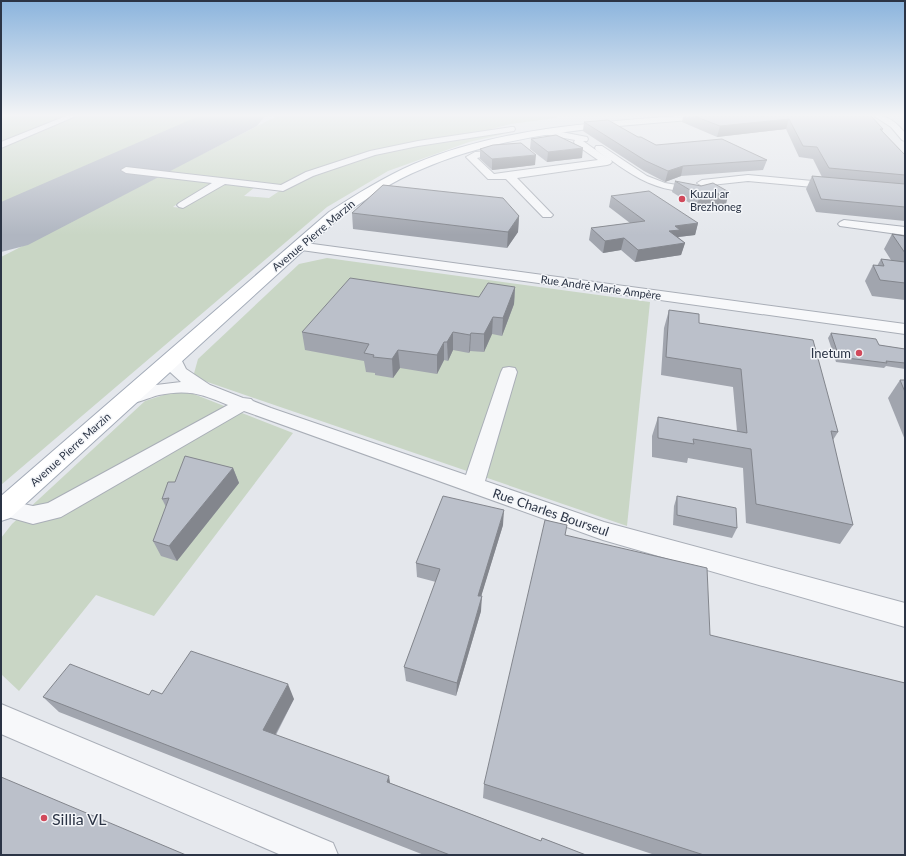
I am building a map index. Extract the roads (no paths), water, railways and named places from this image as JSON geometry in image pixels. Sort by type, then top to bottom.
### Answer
[{"type":"main road","name":"Avenue Pierre Marzin","points":[[3,510],[298,246],[352,200],[402,172],[445,156]]},
{"type":"street","points":[[126,170],[283,188],[289,183],[313,173],[364,156]]},
{"type":"street","points":[[474,156],[471,158],[492,177],[509,176],[607,162],[600,156]]},
{"type":"street","points":[[608,156],[648,180],[662,186],[677,186]]},
{"type":"street","points":[[509,176],[547,215]]},
{"type":"street","points":[[691,181],[700,188],[748,178],[846,187]]},
{"type":"street","points":[[182,205],[223,181]]},
{"type":"street","points":[[844,224],[905,231]]},
{"type":"street","name":"Rue André Marie Ampère","points":[[298,246],[905,329]]},
{"type":"street","name":"Rue Charles Bourseul","points":[[173,358],[178,372],[204,389],[245,403],[264,412],[603,531],[905,615]]},
{"type":"street","points":[[473,485],[509,372]]},
{"type":"street","name":"Rue Charles Bourseul","points":[[127,399],[159,389],[171,387],[204,389]]},
{"type":"street","points":[[3,510],[33,515],[53,511],[245,403]]},
{"type":"street","points":[[1,719],[321,855]]},
{"type":"place","name":"Kuzul ar Brezhoneg","points":[[682,199]]},
{"type":"place","name":"Inetum","points":[[859,353]]},
{"type":"place","name":"Sillia VL","points":[[44,818]]}]
